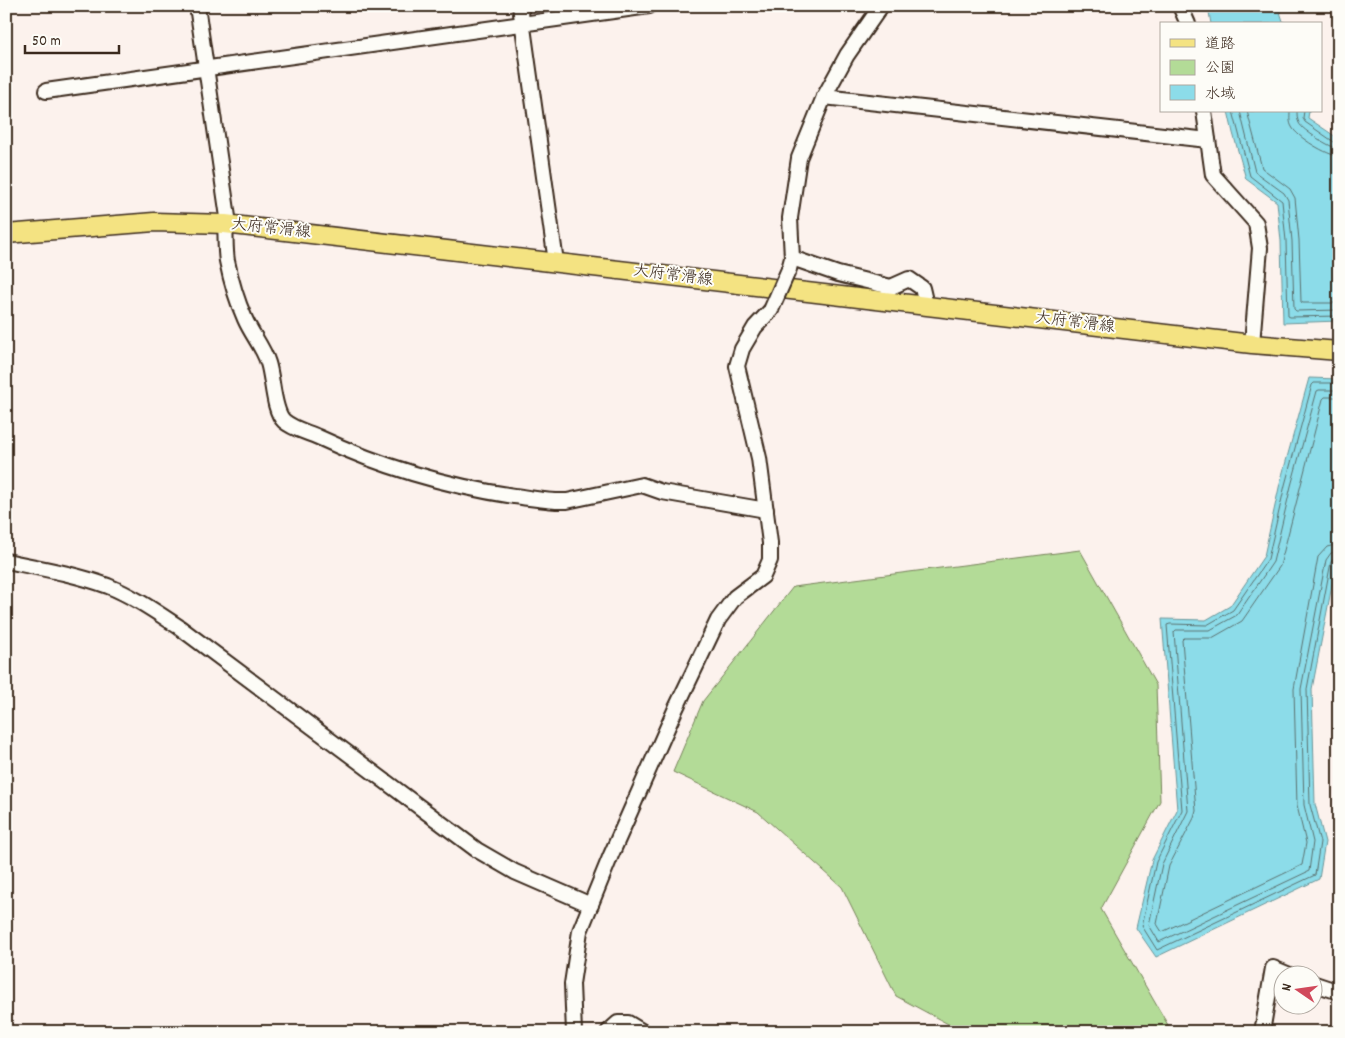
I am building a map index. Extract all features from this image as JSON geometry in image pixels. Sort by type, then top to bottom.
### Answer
[{"type":"main road","name":"大府常滑線","points":[[6,234],[154,222],[227,224],[1252,344],[1339,351]]},
{"type":"street","points":[[197,6],[227,224],[227,260],[246,322],[264,350],[279,414],[283,420],[345,450],[431,478],[486,492],[555,502],[642,485],[662,492],[766,510]]},
{"type":"street","points":[[520,6],[556,262]]},
{"type":"street","points":[[46,91],[649,6]]},
{"type":"street","points":[[574,1032],[572,984],[580,931],[676,708],[718,620],[736,597],[764,576],[770,560],[770,543],[760,458],[737,366],[742,349],[755,327],[771,310],[790,263],[790,218],[799,158],[824,97],[847,55],[881,6]]},
{"type":"street","points":[[1180,6],[1187,22]]},
{"type":"street","points":[[824,97],[1208,140]]},
{"type":"street","points":[[1204,112],[1213,175],[1256,223],[1260,248],[1252,344]]},
{"type":"street","points":[[790,263],[891,287],[909,279],[922,288],[926,305]]},
{"type":"street","points":[[6,561],[45,569],[108,586],[130,596],[179,627],[477,850],[515,872],[591,905]]},
{"type":"street","points":[[1262,1032],[1272,974]]},
{"type":"street","points":[[1322,986],[1339,992]]},
{"type":"street","points":[[608,1032],[618,1023],[628,1023],[643,1032]]},
{"type":"green space","points":[[1080,550],[1156,685],[1160,801],[1101,909],[1172,1032],[963,1032],[896,996],[842,887],[758,812],[673,772],[703,701],[793,587]]},
{"type":"water","points":[[1208,6],[1278,6],[1283,22],[1211,22]]},
{"type":"water","points":[[1228,112],[1309,112],[1308,118],[1339,139],[1339,321],[1283,323],[1281,241],[1277,202],[1246,179]]},
{"type":"water","points":[[1309,378],[1339,379],[1339,549],[1312,689],[1315,804],[1325,842],[1319,879],[1156,957],[1136,928],[1152,860],[1177,810],[1162,619],[1206,620],[1230,606],[1264,556],[1280,483]]}]
